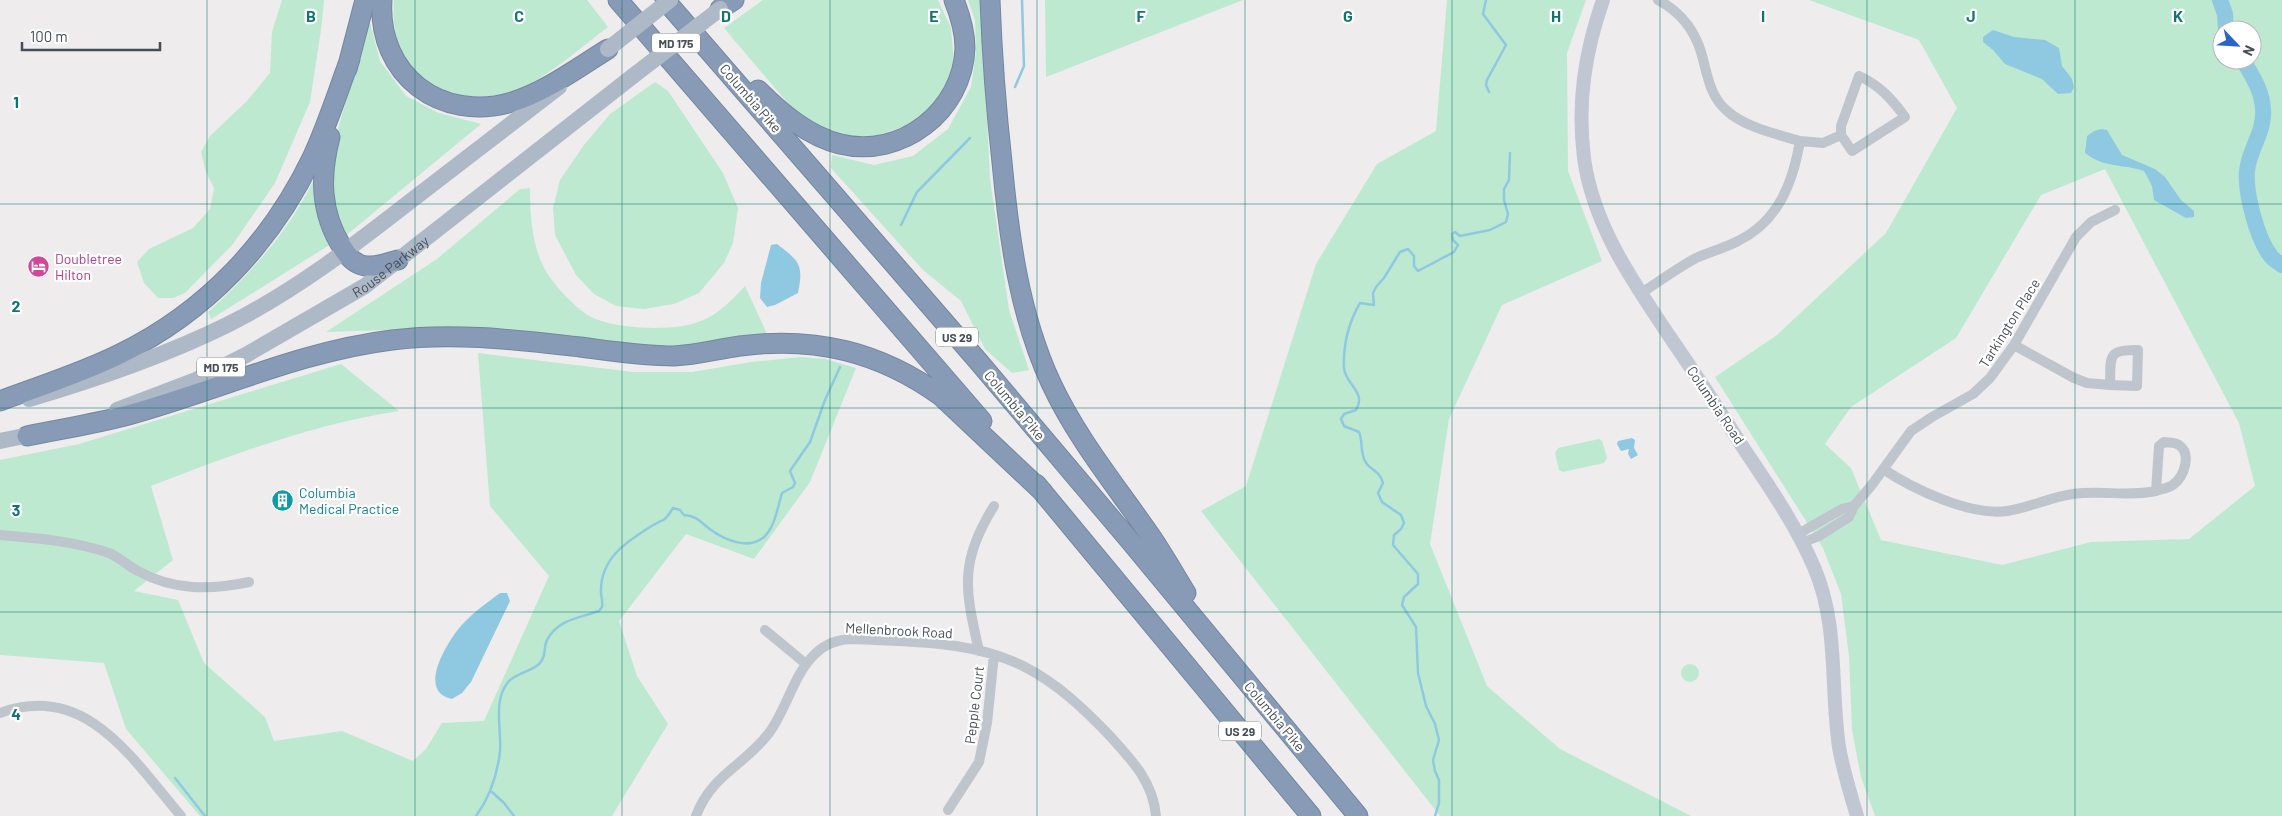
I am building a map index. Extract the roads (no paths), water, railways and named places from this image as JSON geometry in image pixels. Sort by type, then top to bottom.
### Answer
[{"type":"highway","points":[[365,0],[323,172],[323,196],[326,217],[334,236],[354,263],[367,267],[398,260]]},
{"type":"highway","points":[[382,0],[382,28],[393,60],[404,75],[417,87],[442,101],[456,105],[486,107],[522,99],[536,93],[608,49]]},
{"type":"highway","name":"Columbia Pike","points":[[665,0],[984,368],[1358,816]]},
{"type":"highway","points":[[681,19],[769,102],[796,123],[825,139],[853,146],[868,146],[898,140],[914,133],[936,116],[947,103],[960,76],[965,47],[963,26],[954,0]]},
{"type":"highway","points":[[990,0],[994,73],[1005,194],[1019,287],[1039,354],[1050,381],[1070,420],[1152,539],[1228,659]]},
{"type":"highway","name":"US 29","points":[[620,3],[1042,492],[1311,816]]},
{"type":"highway","points":[[0,401],[119,354],[173,323],[218,288],[262,241],[298,186],[313,156],[350,58]]},
{"type":"highway","points":[[27,436],[127,415],[310,358],[391,340],[479,336],[620,352],[675,356],[763,344],[801,344],[862,354],[926,385],[941,396],[1042,492]]},
{"type":"main road","name":"MD 175","points":[[0,406],[108,374],[177,348],[267,303],[345,252],[670,0]]},
{"type":"main road","name":"Columbia Road","points":[[1603,0],[1594,27],[1583,75],[1582,97],[1584,157],[1596,206],[1606,233],[1640,293],[1768,485],[1800,538],[1814,568],[1828,612],[1832,639],[1839,746],[1857,816]]},
{"type":"main road","name":"Rouse Parkway","points":[[0,442],[126,407],[196,380],[289,332],[365,286],[728,3]]},
{"type":"street","points":[[1658,0],[1676,11],[1692,30],[1701,52],[1709,84],[1726,110],[1748,123],[1800,141],[1823,143],[1842,135]]},
{"type":"street","points":[[1858,76],[1872,82],[1884,91],[1904,117],[1852,151],[1842,135],[1841,126],[1858,76]]},
{"type":"street","points":[[1640,293],[1696,258],[1739,241],[1758,228],[1775,211],[1787,191],[1800,141]]},
{"type":"street","name":"Tarkington Place","points":[[1800,538],[1819,536],[1849,517],[1854,506],[1911,431],[1982,387],[1999,368],[2076,237],[2091,222],[2115,210]]},
{"type":"street","points":[[2014,344],[2074,378],[2087,383],[2110,385]]},
{"type":"street","points":[[1882,469],[1911,486],[1967,507],[1988,511],[2008,511],[2073,494],[2134,494],[2156,491],[2173,485],[2182,474],[2186,458],[2183,448],[2179,445],[2164,442],[2159,446],[2156,491]]},
{"type":"street","points":[[980,651],[968,598],[968,574],[974,547],[994,506]]},
{"type":"street","points":[[0,535],[94,548],[112,554],[152,578],[188,588],[224,588],[249,582]]},
{"type":"street","points":[[765,630],[806,664]]},
{"type":"street","name":"Mellenbrook Road","points":[[696,816],[708,794],[721,777],[754,750],[770,732],[806,664],[821,649],[843,639],[947,645],[980,651],[1025,667],[1064,691],[1085,710],[1140,771],[1152,794],[1156,816]]},
{"type":"street","name":"Pepple Court","points":[[948,810],[979,762],[987,723],[994,655]]},
{"type":"street","points":[[0,712],[26,706],[35,706],[62,708],[79,714],[109,734],[181,816]]},
{"type":"water","points":[[1993,30],[2014,37],[2045,40],[2059,48],[2062,66],[2072,79],[2074,87],[2071,93],[2058,94],[2042,79],[2005,64],[1983,42],[1983,37]]},
{"type":"water","points":[[2101,129],[2107,130],[2122,155],[2155,169],[2165,177],[2181,200],[2194,211],[2194,217],[2186,218],[2154,200],[2152,186],[2144,171],[2099,161],[2085,153],[2087,136]]},
{"type":"water","points":[[777,244],[795,259],[798,264],[800,283],[798,293],[767,307],[760,298],[761,283],[771,245]]},
{"type":"water","points":[[1632,438],[1635,440],[1634,448],[1638,455],[1631,459],[1628,454],[1629,449],[1621,451],[1617,444],[1618,441]]},
{"type":"water","points":[[500,593],[507,593],[510,601],[471,682],[462,693],[452,699],[442,695],[437,688],[435,679],[440,659],[445,649],[465,621]]},
{"type":"waterway","points":[[1015,87],[1024,66],[1022,0]]},
{"type":"waterway","points":[[1486,0],[1483,14],[1506,45],[1487,80],[1486,85],[1489,92]]},
{"type":"waterway","points":[[2220,0],[2225,20]]},
{"type":"waterway","points":[[2249,70],[2259,89],[2263,109],[2262,125],[2248,163],[2247,180],[2250,203],[2256,227],[2265,247],[2272,258],[2282,265]]},
{"type":"waterway","points":[[901,225],[917,192],[970,138]]},
{"type":"waterway","points":[[1435,816],[1439,803],[1439,780],[1433,760],[1439,740],[1435,724],[1426,706],[1418,673],[1416,627],[1402,605],[1404,597],[1418,584],[1418,574],[1393,545],[1394,535],[1401,529],[1404,523],[1401,515],[1382,502],[1378,493],[1383,483],[1379,475],[1365,461],[1359,432],[1344,426],[1341,419],[1344,414],[1356,410],[1359,404],[1357,393],[1345,374],[1346,342],[1350,326],[1360,303],[1374,305],[1373,293],[1400,252],[1408,249],[1414,256],[1414,266],[1418,271],[1454,252],[1458,245],[1453,240],[1452,234],[1455,232],[1460,236],[1490,230],[1506,222],[1508,214],[1504,200],[1504,189],[1509,180],[1510,153]]},
{"type":"waterway","points":[[476,816],[489,794],[497,769],[500,752],[499,706],[504,689],[509,681],[539,664],[543,658],[547,640],[563,623],[599,611],[602,607],[602,580],[610,561],[624,545],[665,519],[673,508],[680,510],[684,515],[696,518],[717,534],[730,540],[752,543],[765,536],[774,521],[782,493],[793,487],[795,483],[790,471],[810,442],[825,400],[840,367]]},
{"type":"waterway","points":[[175,778],[205,816]]},
{"type":"waterway","points":[[492,792],[514,816]]},
{"type":"place","name":"Doubletree Hilton","points":[[39,266]]},
{"type":"place","name":"Columbia Medical Practice","points":[[283,500]]}]
